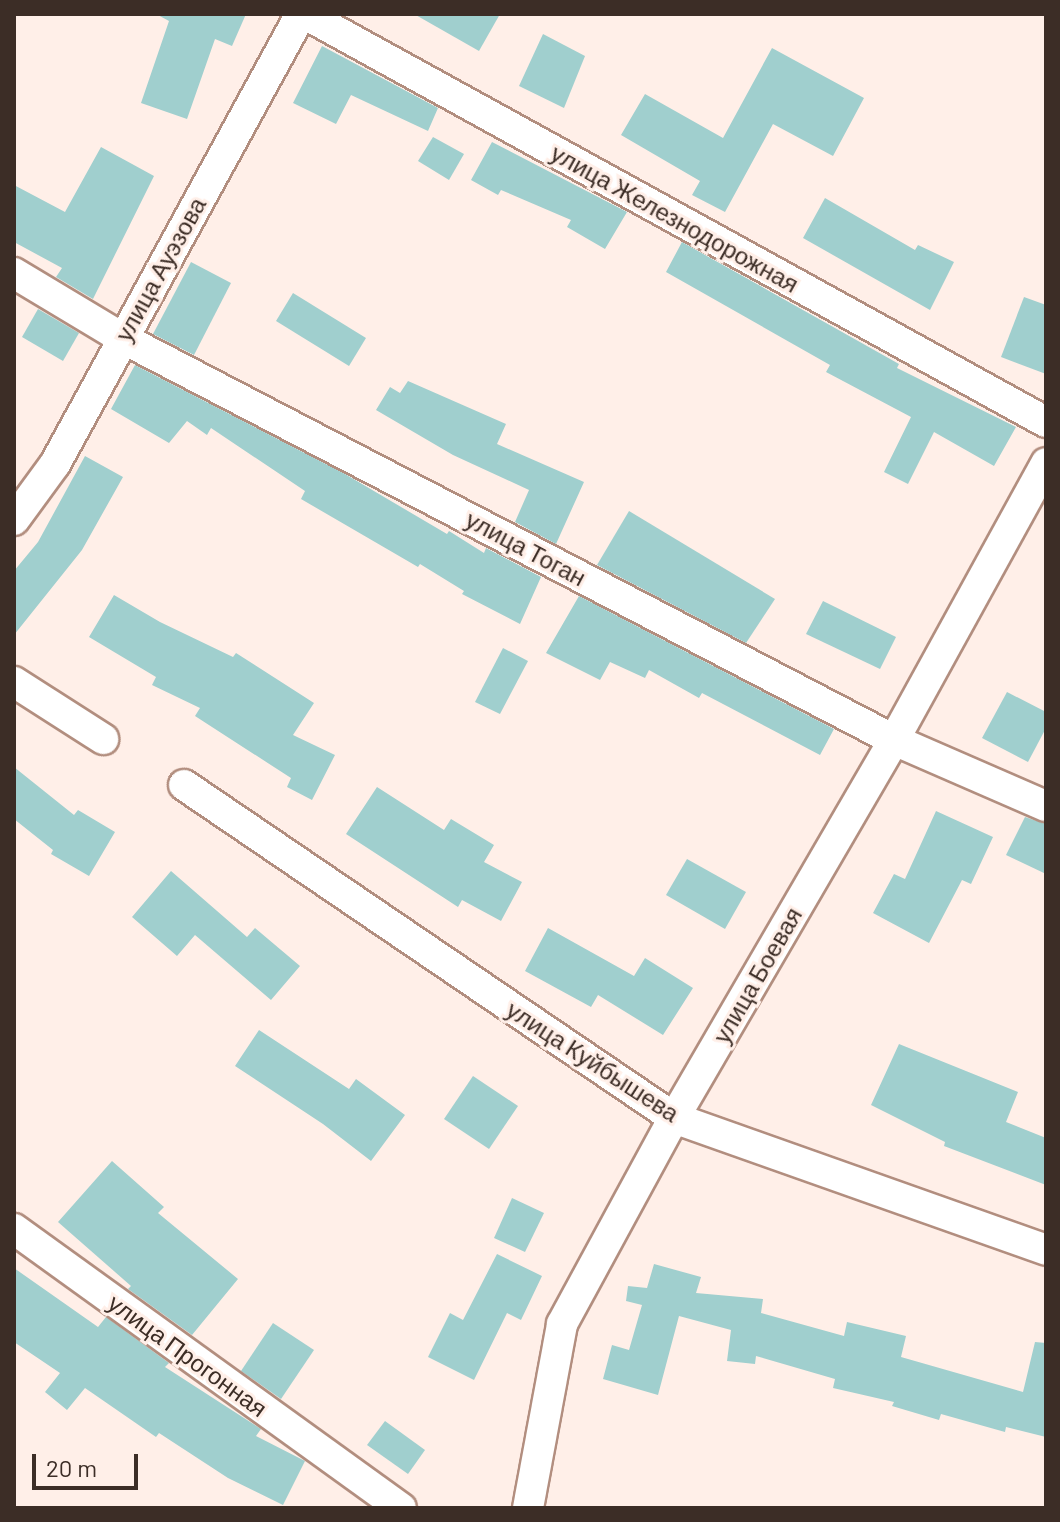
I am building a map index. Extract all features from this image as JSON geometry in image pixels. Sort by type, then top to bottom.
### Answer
[{"type":"street","name":"улица Ауэзова","points":[[14,520],[55,464],[303,14]]},
{"type":"street","name":"улица Железнодорожная","points":[[303,14],[1046,422]]},
{"type":"street","name":"улица Тоган","points":[[14,273],[122,338],[894,740],[1046,806]]},
{"type":"street","name":"улица Боевая","points":[[528,1508],[562,1324],[674,1118],[894,740],[1046,463]]},
{"type":"street","points":[[14,682],[103,739]]},
{"type":"street","name":"улица Куйбышева","points":[[184,785],[674,1118],[1046,1250]]},
{"type":"street","name":"улица Прогонная","points":[[14,1229],[401,1508]]},
{"type":"building","points":[[156,14],[246,14],[232,46],[215,39],[187,119],[141,103],[169,21]]},
{"type":"building","points":[[414,14],[500,14],[479,51]]},
{"type":"building","points":[[543,34],[585,56],[564,108],[519,86]]},
{"type":"building","points":[[322,46],[438,108],[428,131],[351,95],[336,124],[293,103]]},
{"type":"building","points":[[772,48],[864,98],[833,156],[773,124],[725,212],[692,195],[700,181],[621,135],[645,94],[723,138]]},
{"type":"building","points":[[433,137],[464,154],[449,180],[418,161]]},
{"type":"building","points":[[492,142],[627,212],[605,249],[567,227],[571,220],[501,190],[498,195],[471,180]]},
{"type":"building","points":[[101,147],[154,176],[93,299],[56,277],[62,268],[14,242],[14,185],[65,212]]},
{"type":"building","points":[[825,198],[915,250],[918,245],[954,262],[930,310],[803,238]]},
{"type":"building","points":[[682,242],[899,364],[897,368],[1016,427],[994,466],[934,432],[908,484],[884,472],[911,417],[826,372],[830,365],[666,272]]},
{"type":"building","points":[[191,262],[231,283],[194,355],[153,334]]},
{"type":"building","points":[[293,293],[366,338],[349,366],[276,321]]},
{"type":"building","points":[[1024,297],[1046,305],[1046,374],[1001,357]]},
{"type":"building","points":[[38,309],[79,333],[63,361],[22,337]]},
{"type":"building","points":[[135,365],[345,474],[447,534],[449,531],[484,553],[486,548],[541,577],[520,624],[462,594],[464,591],[420,564],[418,567],[301,499],[305,491],[211,428],[207,435],[187,421],[169,443],[111,409]]},
{"type":"building","points":[[408,381],[506,424],[497,444],[584,482],[556,544],[515,522],[529,490],[453,455],[376,410],[390,387],[400,393]]},
{"type":"building","points":[[85,456],[123,477],[82,550],[14,635],[14,571],[38,542]]},
{"type":"building","points":[[629,511],[775,599],[746,643],[597,565]]},
{"type":"building","points":[[114,595],[160,622],[233,657],[236,653],[314,703],[293,735],[335,755],[312,800],[287,787],[291,778],[195,716],[200,708],[152,685],[156,677],[89,637]]},
{"type":"building","points":[[579,596],[834,729],[820,755],[702,693],[699,698],[649,670],[645,678],[610,662],[600,680],[546,653]]},
{"type":"building","points":[[823,601],[896,637],[880,669],[806,634]]},
{"type":"building","points":[[503,648],[528,661],[500,714],[475,702]]},
{"type":"building","points":[[1007,692],[1046,712],[1046,728],[1028,762],[982,738]]},
{"type":"building","points":[[14,767],[74,815],[78,810],[115,832],[89,876],[51,854],[53,850],[14,819]]},
{"type":"building","points":[[377,787],[444,830],[451,819],[494,845],[484,862],[522,882],[501,921],[462,900],[458,907],[346,834]]},
{"type":"building","points":[[936,811],[993,837],[971,884],[962,880],[929,943],[873,913],[894,874],[905,879]]},
{"type":"building","points":[[1025,817],[1046,824],[1046,874],[1006,855]]},
{"type":"building","points":[[687,859],[746,892],[725,929],[666,895]]},
{"type":"building","points":[[171,871],[247,937],[255,928],[300,966],[271,1000],[195,935],[177,956],[132,917]]},
{"type":"building","points":[[548,928],[634,976],[645,958],[693,988],[663,1035],[598,995],[591,1007],[525,971]]},
{"type":"building","points":[[259,1030],[349,1089],[356,1079],[405,1115],[371,1161],[323,1124],[235,1066]]},
{"type":"building","points":[[899,1044],[1018,1092],[1006,1122],[1046,1138],[1046,1185],[944,1146],[945,1142],[871,1105]]},
{"type":"building","points":[[473,1076],[518,1106],[489,1149],[444,1119]]},
{"type":"building","points":[[112,1161],[164,1207],[158,1213],[238,1279],[192,1335],[128,1289],[131,1286],[58,1222]]},
{"type":"building","points":[[512,1198],[544,1213],[525,1252],[494,1238]]},
{"type":"building","points":[[497,1254],[542,1276],[521,1320],[507,1313],[474,1380],[428,1357],[450,1313],[463,1320]]},
{"type":"building","points":[[654,1264],[701,1277],[696,1293],[763,1299],[761,1313],[844,1336],[847,1322],[906,1336],[901,1357],[1023,1392],[1035,1342],[1046,1343],[1046,1437],[1006,1427],[1005,1432],[941,1414],[939,1420],[892,1406],[894,1402],[833,1388],[835,1379],[756,1356],[755,1364],[727,1361],[731,1330],[679,1316],[658,1395],[603,1379],[612,1345],[629,1350],[642,1305],[626,1301],[628,1286],[647,1288]]},
{"type":"building","points":[[14,1268],[98,1327],[106,1317],[169,1363],[165,1367],[261,1429],[256,1436],[305,1461],[283,1505],[228,1478],[159,1433],[156,1437],[85,1388],[67,1410],[45,1392],[60,1373],[14,1342]]},
{"type":"building","points":[[273,1323],[314,1350],[281,1399],[241,1371]]},
{"type":"building","points":[[385,1421],[425,1450],[408,1474],[367,1445]]}]
